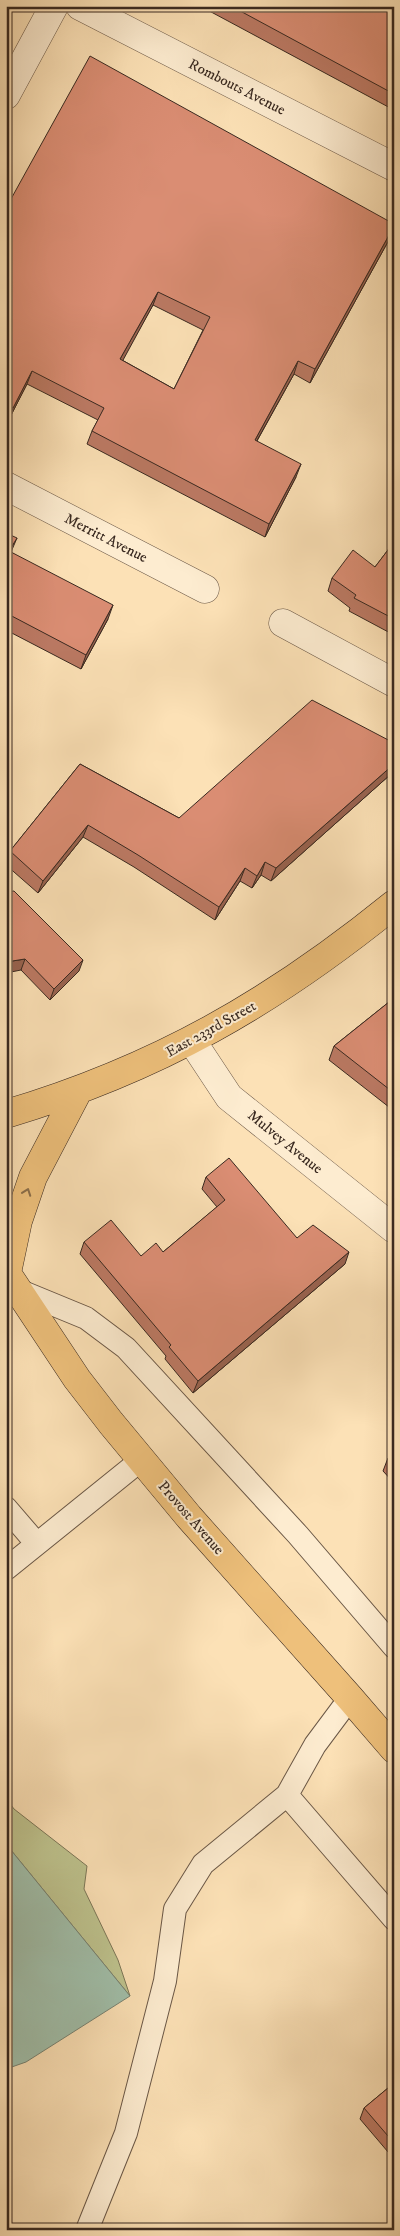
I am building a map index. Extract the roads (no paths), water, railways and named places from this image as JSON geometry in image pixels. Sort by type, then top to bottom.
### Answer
[{"type":"main road","name":"East 233rd Street","points":[[6,1114],[78,1091],[150,1062],[192,1041],[301,975],[394,904]]},
{"type":"main road","points":[[10,1279],[18,1221],[28,1190],[45,1152],[78,1091]]},
{"type":"main road","name":"Provost Avenue","points":[[10,1279],[78,1379],[189,1518],[394,1749]]},
{"type":"street","points":[[6,95],[54,6]]},
{"type":"street","name":"Rombouts Avenue","points":[[80,6],[394,167]]},
{"type":"street","name":"Merritt Avenue","points":[[6,486],[205,589]]},
{"type":"street","points":[[282,623],[394,684]]},
{"type":"street","name":"Mulvey Avenue","points":[[192,1041],[229,1097],[394,1229]]},
{"type":"lane","points":[[10,1279],[86,1318],[126,1348],[298,1534],[394,1647]]},
{"type":"lane","points":[[6,1569],[142,1460]]},
{"type":"lane","points":[[6,1508],[37,1544]]},
{"type":"lane","points":[[87,2230],[126,2133],[165,1981],[175,1909],[203,1864],[287,1795],[315,1745],[350,1698]]},
{"type":"lane","points":[[287,1795],[394,1919]]}]
